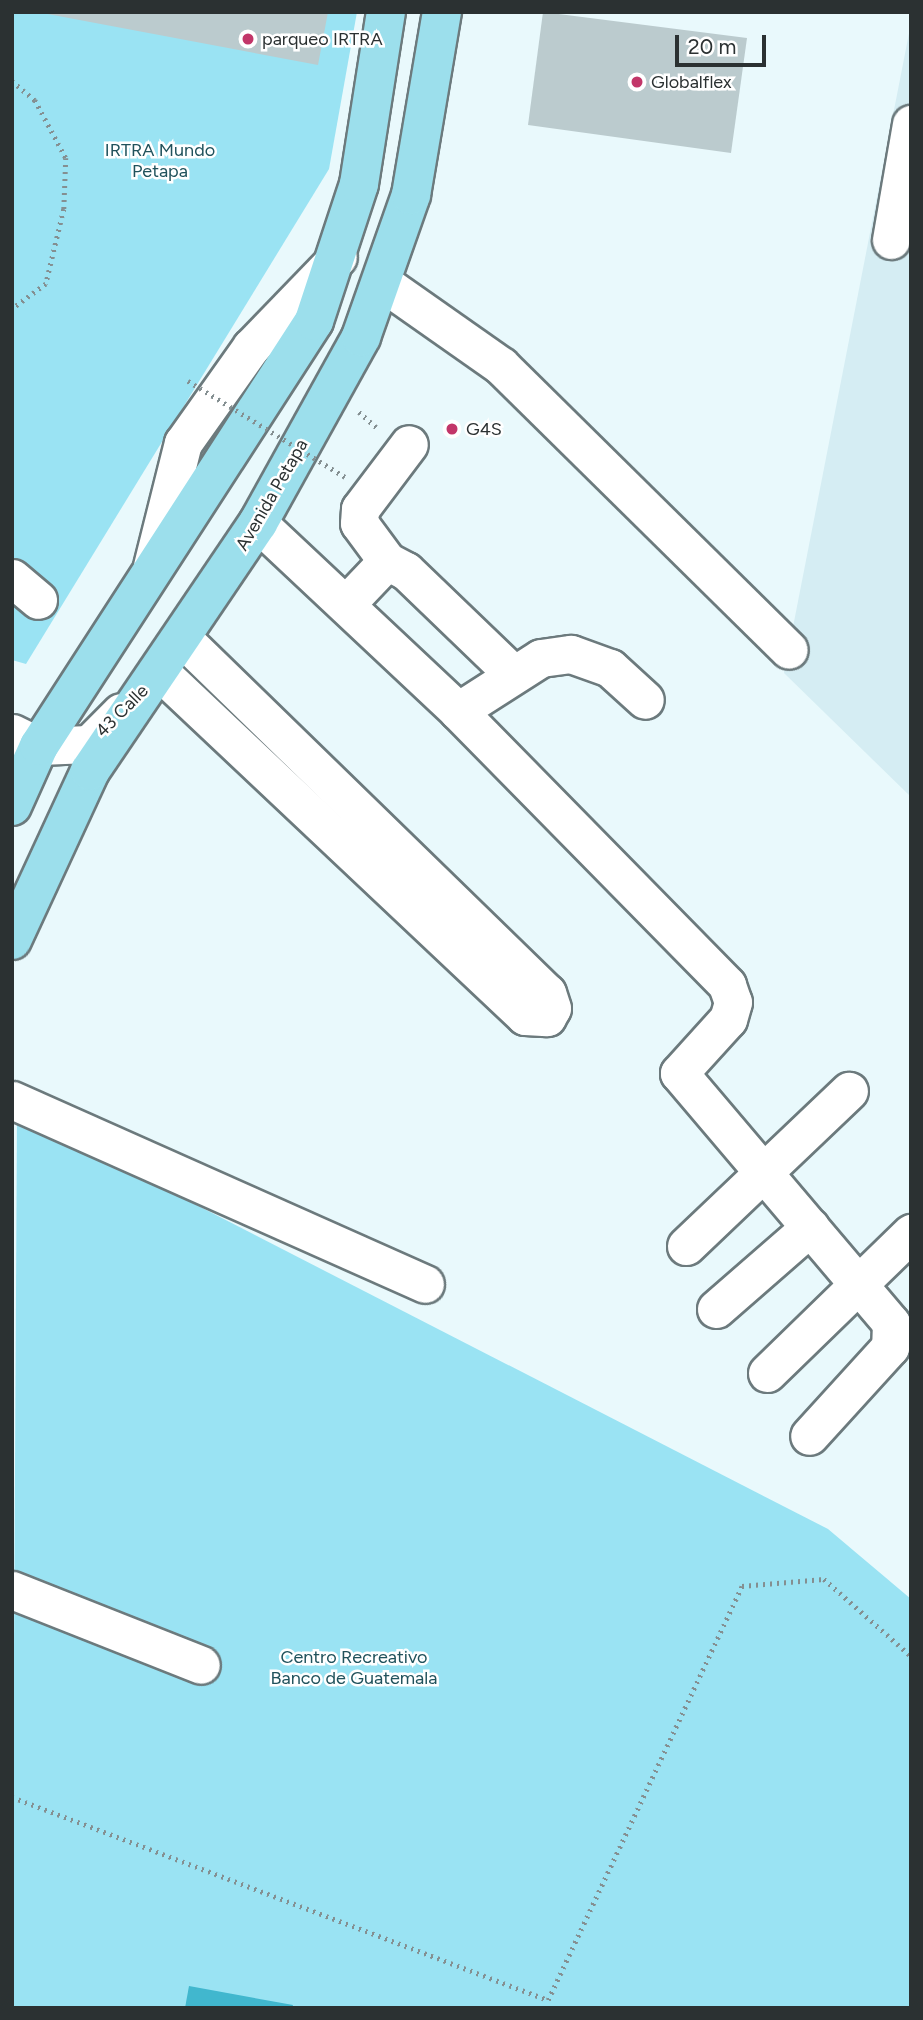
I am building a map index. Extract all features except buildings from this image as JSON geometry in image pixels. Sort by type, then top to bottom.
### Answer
[{"type":"main road","points":[[12,806],[26,740],[148,580],[287,369],[314,321],[338,256],[359,184],[386,12]]},
{"type":"main road","name":"Avenida Petapa","points":[[12,940],[90,771],[183,639],[258,523],[361,337],[383,283],[411,195],[442,12]]},
{"type":"street","points":[[891,240],[911,124]]},
{"type":"street","points":[[383,283],[501,366],[789,650]]},
{"type":"street","points":[[410,444],[358,517],[387,561],[407,571],[512,673]]},
{"type":"street","points":[[258,523],[458,711],[727,985],[733,1002],[728,1019],[679,1073],[891,1323],[890,1347],[809,1437]]},
{"type":"street","points":[[346,604],[387,561]]},
{"type":"street","points":[[156,676],[525,1016],[547,1017],[552,1008],[547,993],[183,639]]},
{"type":"street","points":[[458,711],[512,673],[541,658],[570,654],[610,668],[645,700]]},
{"type":"street","name":"43 Calle","points":[[26,740],[89,744],[156,676]]},
{"type":"street","points":[[686,1246],[849,1091]]},
{"type":"street","points":[[12,1100],[425,1284]]},
{"type":"street","points":[[716,1309],[810,1227]]},
{"type":"street","points":[[767,1373],[860,1286],[911,1233]]},
{"type":"street","points":[[12,1590],[201,1665]]},
{"type":"path","points":[[12,81],[35,100],[66,158],[64,209],[46,284],[12,309]]},
{"type":"path","points":[[188,381],[345,477]]},
{"type":"path","points":[[12,1797],[548,2000],[742,1586],[824,1579],[911,1656]]},
{"type":"shaded area","points":[[911,23],[911,797],[784,673]]},
{"type":"shaded area","points":[[189,1986],[293,2005],[292,2008],[185,2008]]},
{"type":"green space","name":"IRTRA Mundo Petapa","points":[[12,12],[357,12],[329,169],[26,664],[12,660]]},
{"type":"green space","name":"Centro Recreativo Banco de Guatemala","points":[[17,1113],[828,1529],[911,1599],[911,2008],[12,2008]]},
{"type":"place","name":"parqueo IRTRA","points":[[248,39]]},
{"type":"place","name":"Globalflex","points":[[637,82]]},
{"type":"place","name":"G4S","points":[[452,429]]}]
